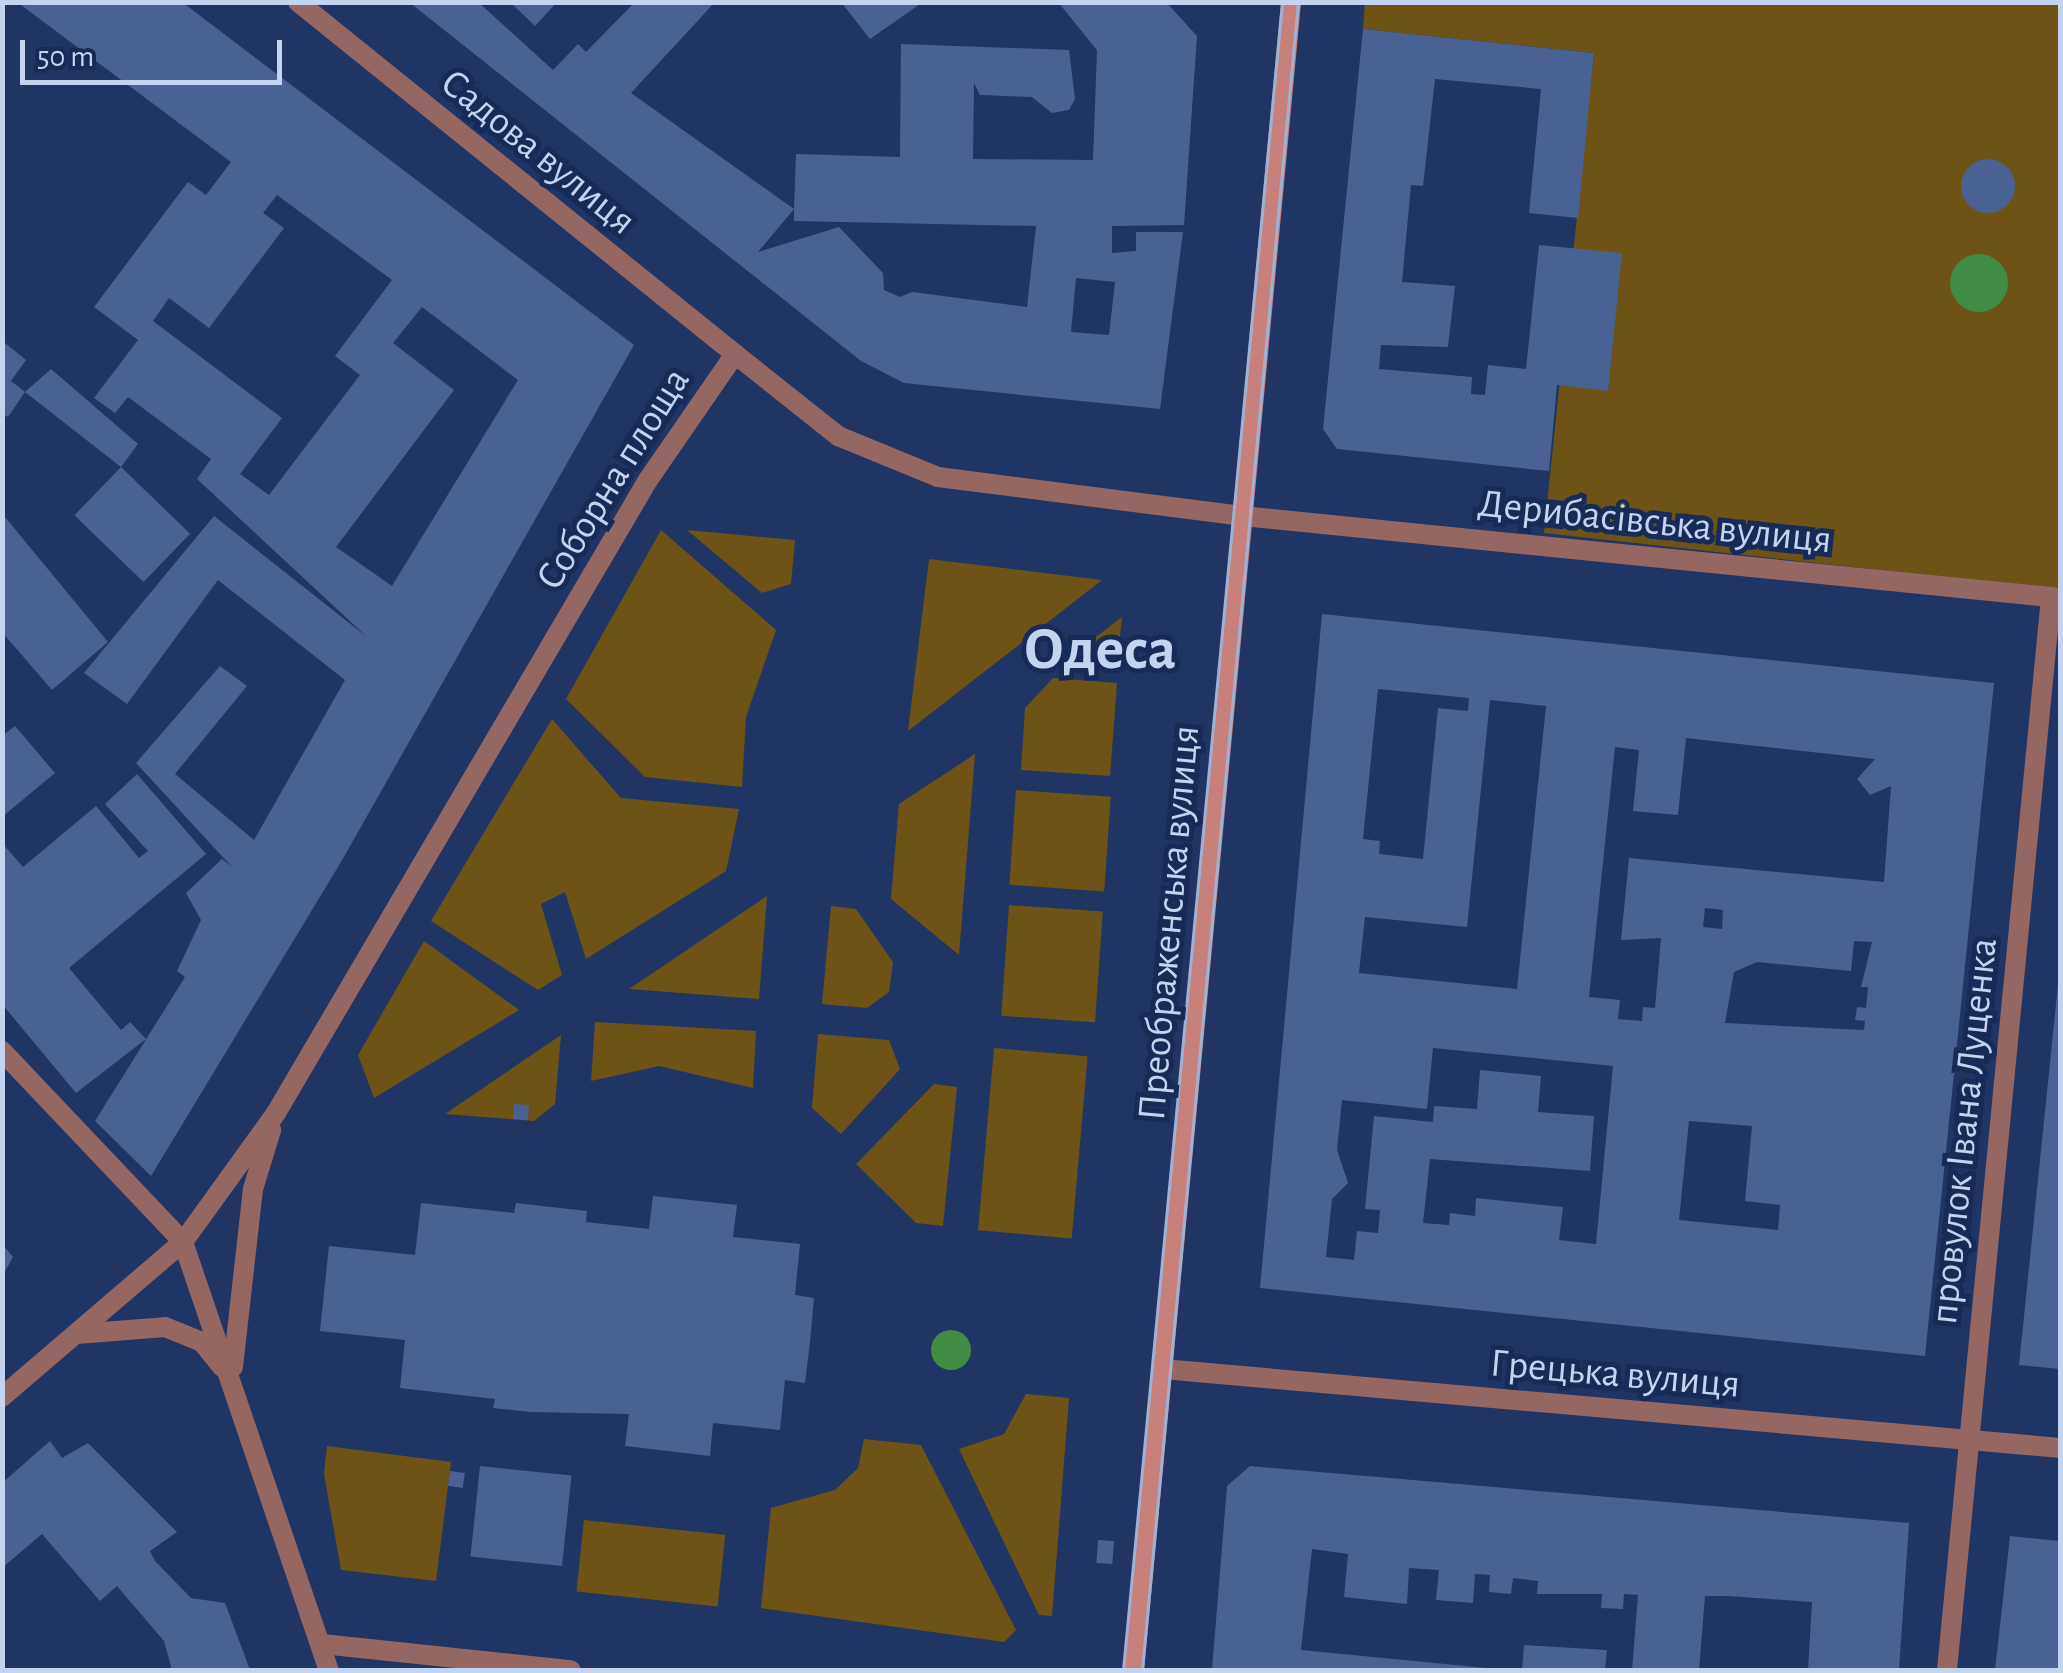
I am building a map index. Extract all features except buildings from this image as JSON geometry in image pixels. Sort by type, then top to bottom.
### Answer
[{"type":"main road","name":"Преображенська вулиця","points":[[1134,1670],[1291,2]]},
{"type":"street","name":"Садова вулиця","points":[[298,2],[735,354]]},
{"type":"street","name":"Соборна площа","points":[[329,1670],[183,1242],[276,1113],[648,480],[735,354],[838,436],[938,477],[1242,516]]},
{"type":"street","name":"Дерибасівська вулиця","points":[[1242,516],[2056,598]]},
{"type":"street","name":"провулок Івана Луценка","points":[[1947,1670],[2056,598]]},
{"type":"street","points":[[2,1051],[183,1242],[2,1397]]},
{"type":"street","name":"Соборна площа","points":[[232,1379],[253,1190],[276,1113]]},
{"type":"street","points":[[76,1334],[121,1324],[165,1327],[202,1342],[232,1379]]},
{"type":"street","name":"Грецька вулиця","points":[[1162,1369],[2060,1448]]},
{"type":"street","points":[[322,1644],[570,1670]]},
{"type":"shaded area","points":[[1365,2],[2060,3],[2060,590],[1544,533],[1594,53],[1363,29]]},
{"type":"shaded area","points":[[1979,254],[2000,262],[2008,283],[2000,304],[1979,312],[1958,304],[1950,283],[1958,262]]},
{"type":"shaded area","points":[[661,530],[776,630],[746,717],[742,787],[645,777],[566,699]]},
{"type":"shaded area","points":[[687,530],[795,540],[791,584],[762,593]]},
{"type":"shaded area","points":[[929,559],[1102,580],[908,731]]},
{"type":"shaded area","points":[[1122,617],[1117,666],[1071,662],[1073,642],[1092,640]]},
{"type":"shaded area","points":[[1053,678],[1117,683],[1110,776],[1021,770],[1025,708]]},
{"type":"shaded area","points":[[552,719],[621,798],[739,809],[726,871],[586,959],[565,892],[541,904],[562,975],[538,990],[431,921]]},
{"type":"shaded area","points":[[975,754],[959,955],[891,899],[899,804]]},
{"type":"shaded area","points":[[1016,790],[1111,797],[1104,891],[1009,885]]},
{"type":"shaded area","points":[[767,896],[759,999],[629,989]]},
{"type":"shaded area","points":[[1009,905],[1103,912],[1095,1022],[1001,1016]]},
{"type":"shaded area","points":[[831,906],[856,909],[893,962],[889,992],[867,1008],[822,1004]]},
{"type":"shaded area","points":[[424,941],[519,1010],[374,1098],[358,1055]]},
{"type":"shaded area","points":[[595,1022],[756,1031],[753,1088],[659,1066],[591,1081]]},
{"type":"shaded area","points":[[818,1034],[889,1040],[900,1069],[841,1134],[812,1108]]},
{"type":"shaded area","points":[[561,1035],[555,1104],[534,1121],[445,1114]]},
{"type":"shaded area","points":[[994,1048],[1088,1056],[1072,1238],[978,1230]]},
{"type":"shaded area","points":[[934,1084],[957,1087],[943,1226],[916,1223],[856,1164]]},
{"type":"shaded area","points":[[951,1330],[965,1336],[971,1350],[965,1364],[951,1370],[937,1364],[931,1350],[937,1336]]},
{"type":"shaded area","points":[[1026,1394],[1069,1398],[1052,1616],[1039,1615],[959,1449],[1004,1434]]},
{"type":"shaded area","points":[[864,1439],[921,1445],[1016,1630],[1004,1642],[761,1608],[771,1508],[835,1490],[858,1468]]},
{"type":"shaded area","points":[[327,1446],[451,1462],[436,1581],[341,1570],[324,1474]]},
{"type":"shaded area","points":[[584,1520],[725,1535],[718,1606],[576,1592]]},
{"type":"tram line","points":[[1123,1670],[1282,2]]},
{"type":"tram line","points":[[1142,1670],[1298,2]]},
{"type":"district","name":"Одеса","points":[[1100,650]]}]
